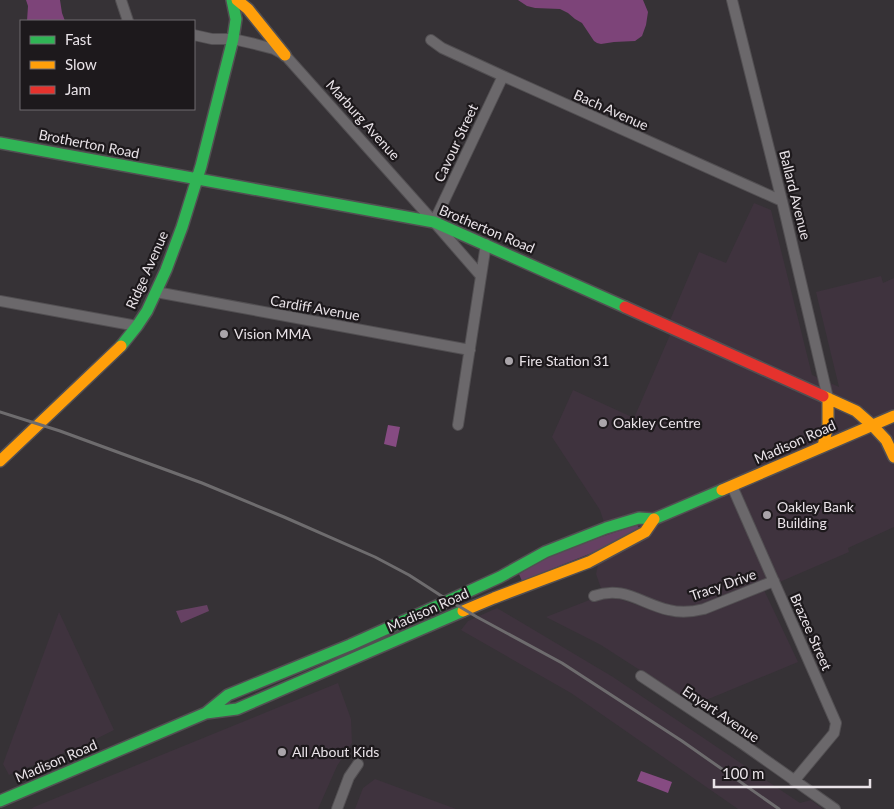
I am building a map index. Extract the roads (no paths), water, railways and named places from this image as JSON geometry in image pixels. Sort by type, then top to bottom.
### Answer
[{"type":"street","points":[[121,0],[128,20]]},
{"type":"street","points":[[232,0],[236,18],[233,39]]},
{"type":"street","points":[[237,0],[248,9],[285,55]]},
{"type":"street","name":"Ballard Avenue","points":[[732,0],[828,398]]},
{"type":"street","name":"Marburg Avenue","points":[[195,35],[212,39],[233,39],[274,49],[285,55],[481,276]]},
{"type":"street","name":"Ridge Avenue","points":[[0,461],[112,355],[137,326],[156,292],[166,270],[197,180],[233,39]]},
{"type":"street","name":"Bach Avenue","points":[[431,40],[442,48],[503,76],[782,201]]},
{"type":"street","name":"Cavour Street","points":[[434,222],[503,76]]},
{"type":"street","name":"Brotherton Road","points":[[0,142],[197,180],[434,222],[856,411],[886,440],[894,457]]},
{"type":"street","points":[[458,425],[486,244]]},
{"type":"street","name":"Cardiff Avenue","points":[[156,292],[470,350]]},
{"type":"street","points":[[0,301],[137,326]]},
{"type":"street","points":[[823,446],[828,425],[828,398]]},
{"type":"street","name":"Madison Road","points":[[206,713],[228,695],[468,592],[500,577],[544,552],[606,528],[639,518],[654,519],[894,416]]},
{"type":"street","name":"Brazee Street","points":[[732,486],[836,723],[834,733],[794,781]]},
{"type":"street","name":"Madison Road","points":[[2,804],[206,713],[237,708],[494,598],[589,562],[645,532],[654,519]]},
{"type":"street","name":"Tracy Drive","points":[[594,596],[602,593],[619,593],[668,610],[694,612],[774,581]]},
{"type":"street","name":"Enyart Avenue","points":[[641,676],[740,742],[835,809]]},
{"type":"street","points":[[337,809],[349,777],[358,764]]},
{"type":"railway","points":[[0,412],[60,431],[202,483],[375,557],[409,575],[477,617],[562,663],[682,741],[779,809]]},
{"type":"place","name":"Vision MMA","points":[[224,334]]},
{"type":"place","name":"Fire Station 31","points":[[509,361]]},
{"type":"place","name":"Oakley Centre","points":[[603,423]]},
{"type":"place","name":"Oakley Bank Building","points":[[767,515]]},
{"type":"place","name":"All About Kids","points":[[282,752]]}]
